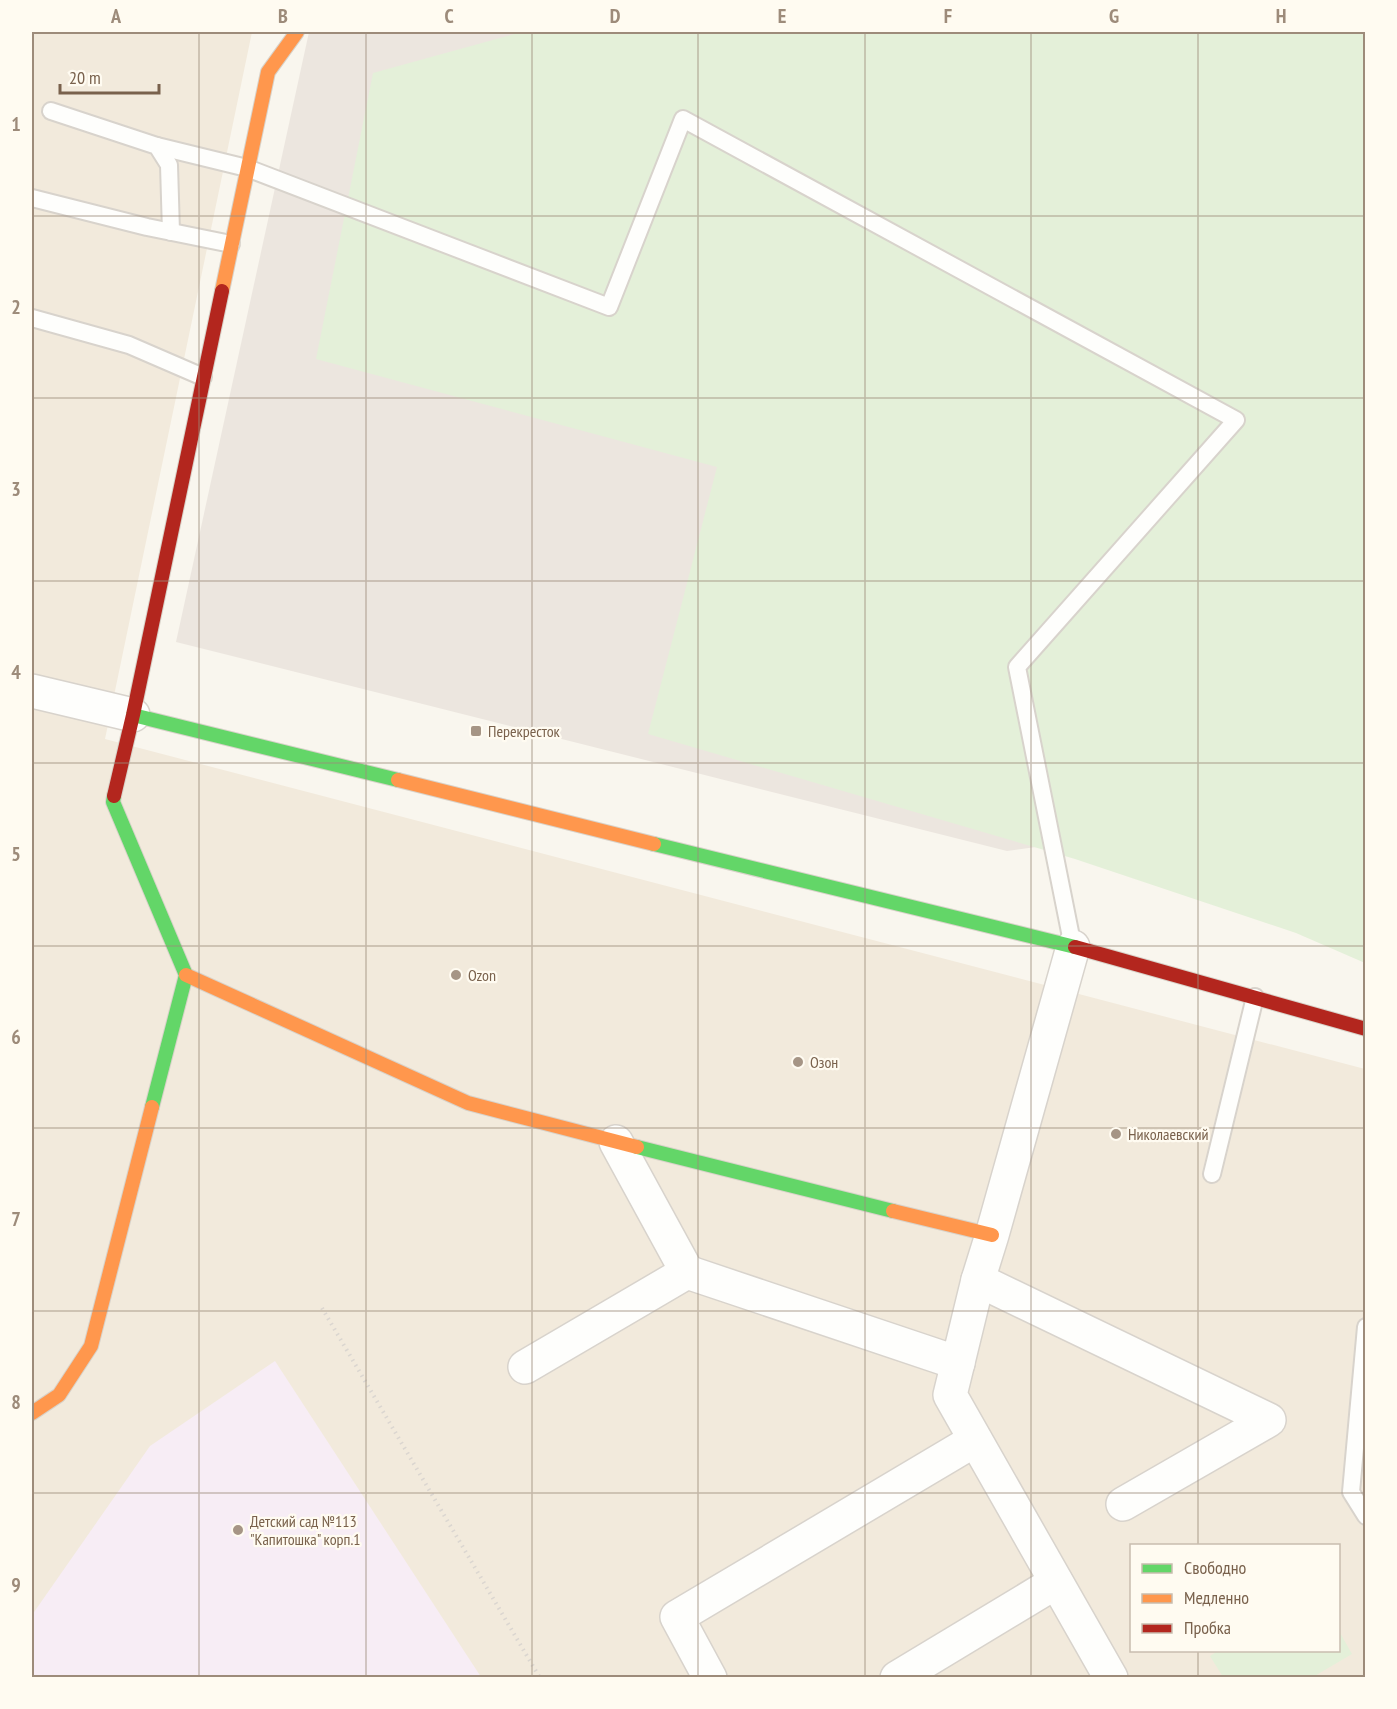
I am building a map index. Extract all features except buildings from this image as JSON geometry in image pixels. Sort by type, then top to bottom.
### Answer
[{"type":"street","points":[[32,1413],[58,1395],[91,1346],[186,975],[113,802],[268,72],[297,32]]},
{"type":"street","points":[[32,691],[1073,947],[1365,1029]]},
{"type":"street","points":[[1073,947],[978,1280],[950,1395],[1111,1677]]},
{"type":"street","points":[[186,975],[468,1103],[992,1235]]},
{"type":"street","points":[[616,1142],[687,1272],[958,1363]]},
{"type":"street","points":[[525,1367],[687,1272]]},
{"type":"street","points":[[978,1280],[1269,1420],[1123,1504]]},
{"type":"street","points":[[710,1677],[677,1617],[975,1440]]},
{"type":"street","points":[[897,1677],[1056,1582]]},
{"type":"lane","points":[[51,111],[157,146],[248,168],[609,307],[683,119],[1236,420],[1017,668],[1073,947]]},
{"type":"lane","points":[[157,146],[169,165],[171,232]]},
{"type":"lane","points":[[32,198],[147,227],[231,244]]},
{"type":"lane","points":[[32,318],[129,345],[203,377]]},
{"type":"lane","points":[[1212,1174],[1255,998]]},
{"type":"lane","points":[[1365,1327],[1351,1492],[1365,1516]]},
{"type":"path","points":[[322,1308],[540,1677]]},
{"type":"shaded area","points":[[32,32],[252,32],[105,739],[1365,1069],[1365,1677],[32,1678]]},
{"type":"shaded area","points":[[309,32],[604,32],[1296,811],[1007,851],[176,642]]},
{"type":"shaded area","name":"Детский сад №113 \"Капитошка\" корп.1","points":[[275,1361],[481,1677],[32,1677],[32,1615],[150,1446]]},
{"type":"green space","points":[[522,32],[1365,32],[1365,963],[1296,933],[1075,859],[648,734],[717,467],[316,359],[373,73]]},
{"type":"green space","points":[[1340,1633],[1352,1654],[1313,1677],[1223,1677],[1210,1656],[1216,1652],[1340,1652]]},
{"type":"traffic: fast","points":[[133,715],[398,780]]},
{"type":"traffic: fast","points":[[114,796],[113,802],[186,975],[152,1107]]},
{"type":"traffic: fast","points":[[654,844],[1075,947]]},
{"type":"traffic: fast","points":[[637,1147],[893,1211]]},
{"type":"traffic: slow","points":[[222,291],[268,72],[297,32]]},
{"type":"traffic: slow","points":[[398,780],[654,844]]},
{"type":"traffic: slow","points":[[186,975],[468,1103],[637,1147]]},
{"type":"traffic: slow","points":[[32,1413],[59,1395],[91,1346],[152,1107]]},
{"type":"traffic: slow","points":[[893,1211],[992,1235]]},
{"type":"traffic: jam","points":[[114,796],[222,291]]},
{"type":"traffic: jam","points":[[1075,947],[1366,1029]]},
{"type":"place","name":"Перекресток","points":[[476,731]]},
{"type":"place","name":"Ozon","points":[[456,975]]},
{"type":"place","name":"Озон","points":[[798,1062]]},
{"type":"place","name":"Николаевский","points":[[1116,1134]]},
{"type":"place","name":"Детский сад №113 \"Капитошка\" корп.1","points":[[238,1530]]}]
